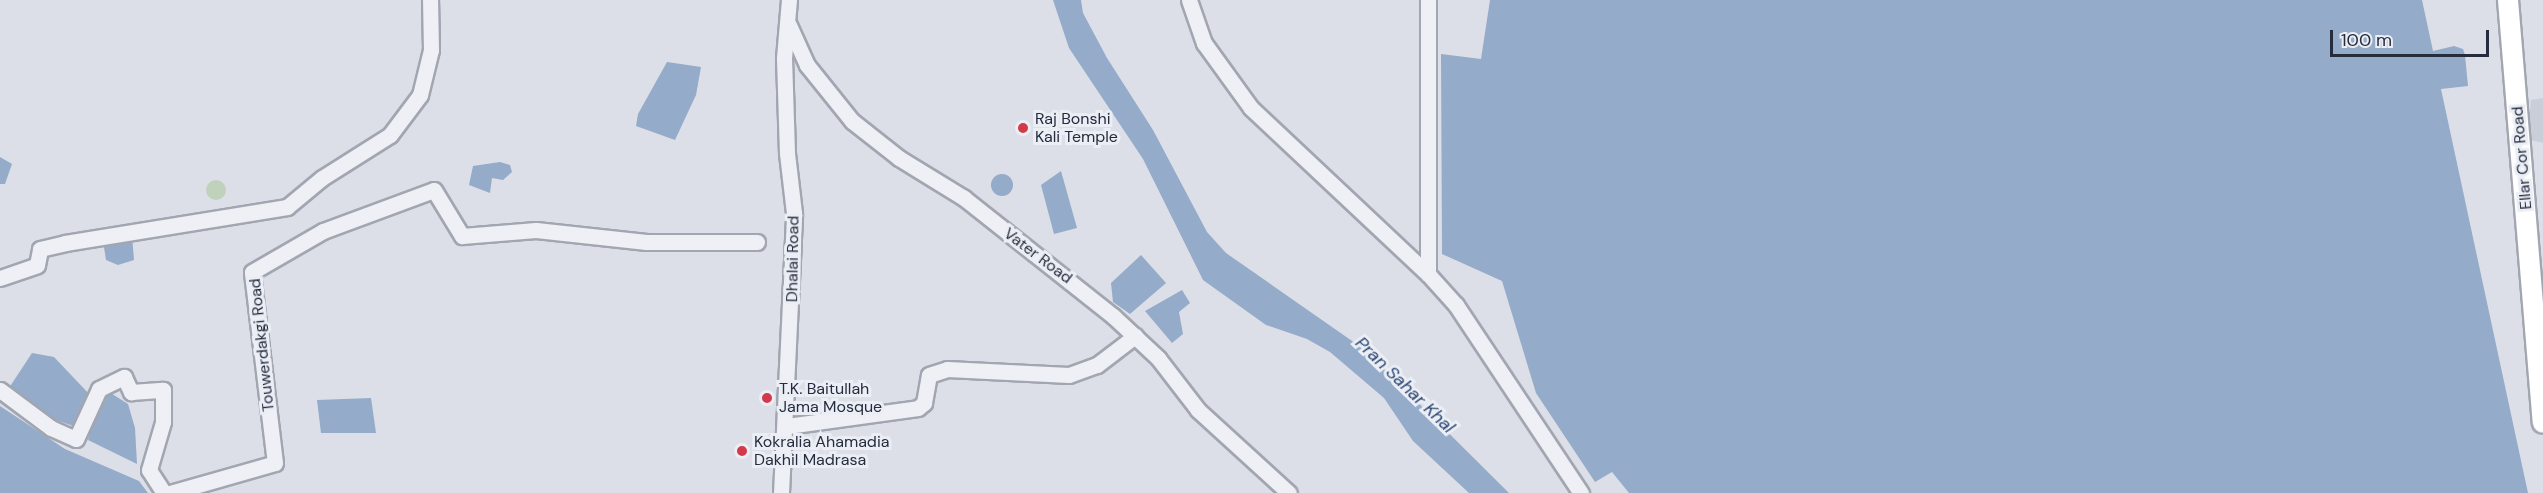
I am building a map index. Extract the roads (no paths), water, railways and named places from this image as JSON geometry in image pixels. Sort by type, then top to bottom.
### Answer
[{"type":"main road","name":"Ellar Cor Road","points":[[2508,0],[2541,375],[2543,423]]},
{"type":"street","points":[[0,278],[37,265],[40,249],[286,207],[322,177],[390,135],[420,95],[431,50],[430,0]]},
{"type":"street","name":"Dhalai Road","points":[[781,493],[787,426],[794,213],[787,153],[784,58],[789,25],[789,0]]},
{"type":"street","points":[[1189,0],[1204,43],[1251,108],[1428,274],[1456,305],[1581,493]]},
{"type":"street","points":[[1428,0],[1428,274]]},
{"type":"street","name":"Vater Road","points":[[789,25],[807,65],[852,121],[891,153],[964,198],[1075,284],[1135,336],[1176,378],[1198,410],[1289,493]]},
{"type":"street","name":"Touwerdakgi Road","points":[[170,493],[205,489],[275,463],[252,272],[323,231],[434,190],[462,236],[536,230],[646,242],[757,242]]},
{"type":"street","points":[[787,426],[918,408],[924,403],[929,375],[947,369],[1070,375],[1097,364],[1135,336]]},
{"type":"street","points":[[0,390],[51,428],[76,440],[99,389],[124,377],[131,392],[163,390],[163,422],[149,470],[164,493]]},
{"type":"water","points":[[1053,0],[1081,0],[1083,13],[1107,58],[1153,130],[1207,232],[1226,253],[1365,350],[1509,493],[1469,493],[1413,441],[1384,398],[1330,352],[1307,339],[1266,325],[1203,280],[1143,159],[1069,48]]},
{"type":"water","points":[[1490,0],[2422,0],[2433,51],[2454,46],[2463,49],[2465,55],[2468,86],[2441,89],[2528,493],[1629,493],[1612,472],[1595,482],[1536,393],[1502,281],[1442,254],[1441,54],[1481,59]]},
{"type":"water","points":[[667,62],[701,67],[696,95],[675,140],[636,126],[638,114]]},
{"type":"water","points":[[0,157],[12,164],[5,184],[0,184]]},
{"type":"water","points":[[500,162],[510,165],[512,172],[503,180],[492,178],[490,193],[469,185],[473,166]]},
{"type":"water","points":[[1061,171],[1077,228],[1054,234],[1041,185]]},
{"type":"water","points":[[1002,174],[1010,177],[1013,185],[1010,193],[1002,196],[994,193],[991,185],[994,177]]},
{"type":"water","points":[[132,236],[134,260],[118,265],[106,260],[103,241]]},
{"type":"water","points":[[1141,255],[1166,283],[1130,314],[1113,302],[1111,283]]},
{"type":"water","points":[[1182,290],[1190,303],[1179,312],[1183,334],[1172,343],[1145,311]]},
{"type":"water","points":[[32,353],[54,357],[91,396],[76,427],[48,417],[9,388]]},
{"type":"water","points":[[109,392],[128,404],[135,428],[137,464],[88,440],[99,402]]},
{"type":"water","points":[[371,398],[376,433],[321,433],[317,400]]},
{"type":"water","points":[[0,406],[65,449],[139,481],[148,493],[0,493]]},
{"type":"place","name":"Raj Bonshi Kali Temple","points":[[1023,128]]},
{"type":"place","name":"T.K. Baitullah Jama Mosque","points":[[767,398]]},
{"type":"place","name":"Kokralia Ahamadia Dakhil Madrasa","points":[[742,451]]},
{"type":"water label","name":"Pran Sahar Khal","points":[[1405,385]]}]
